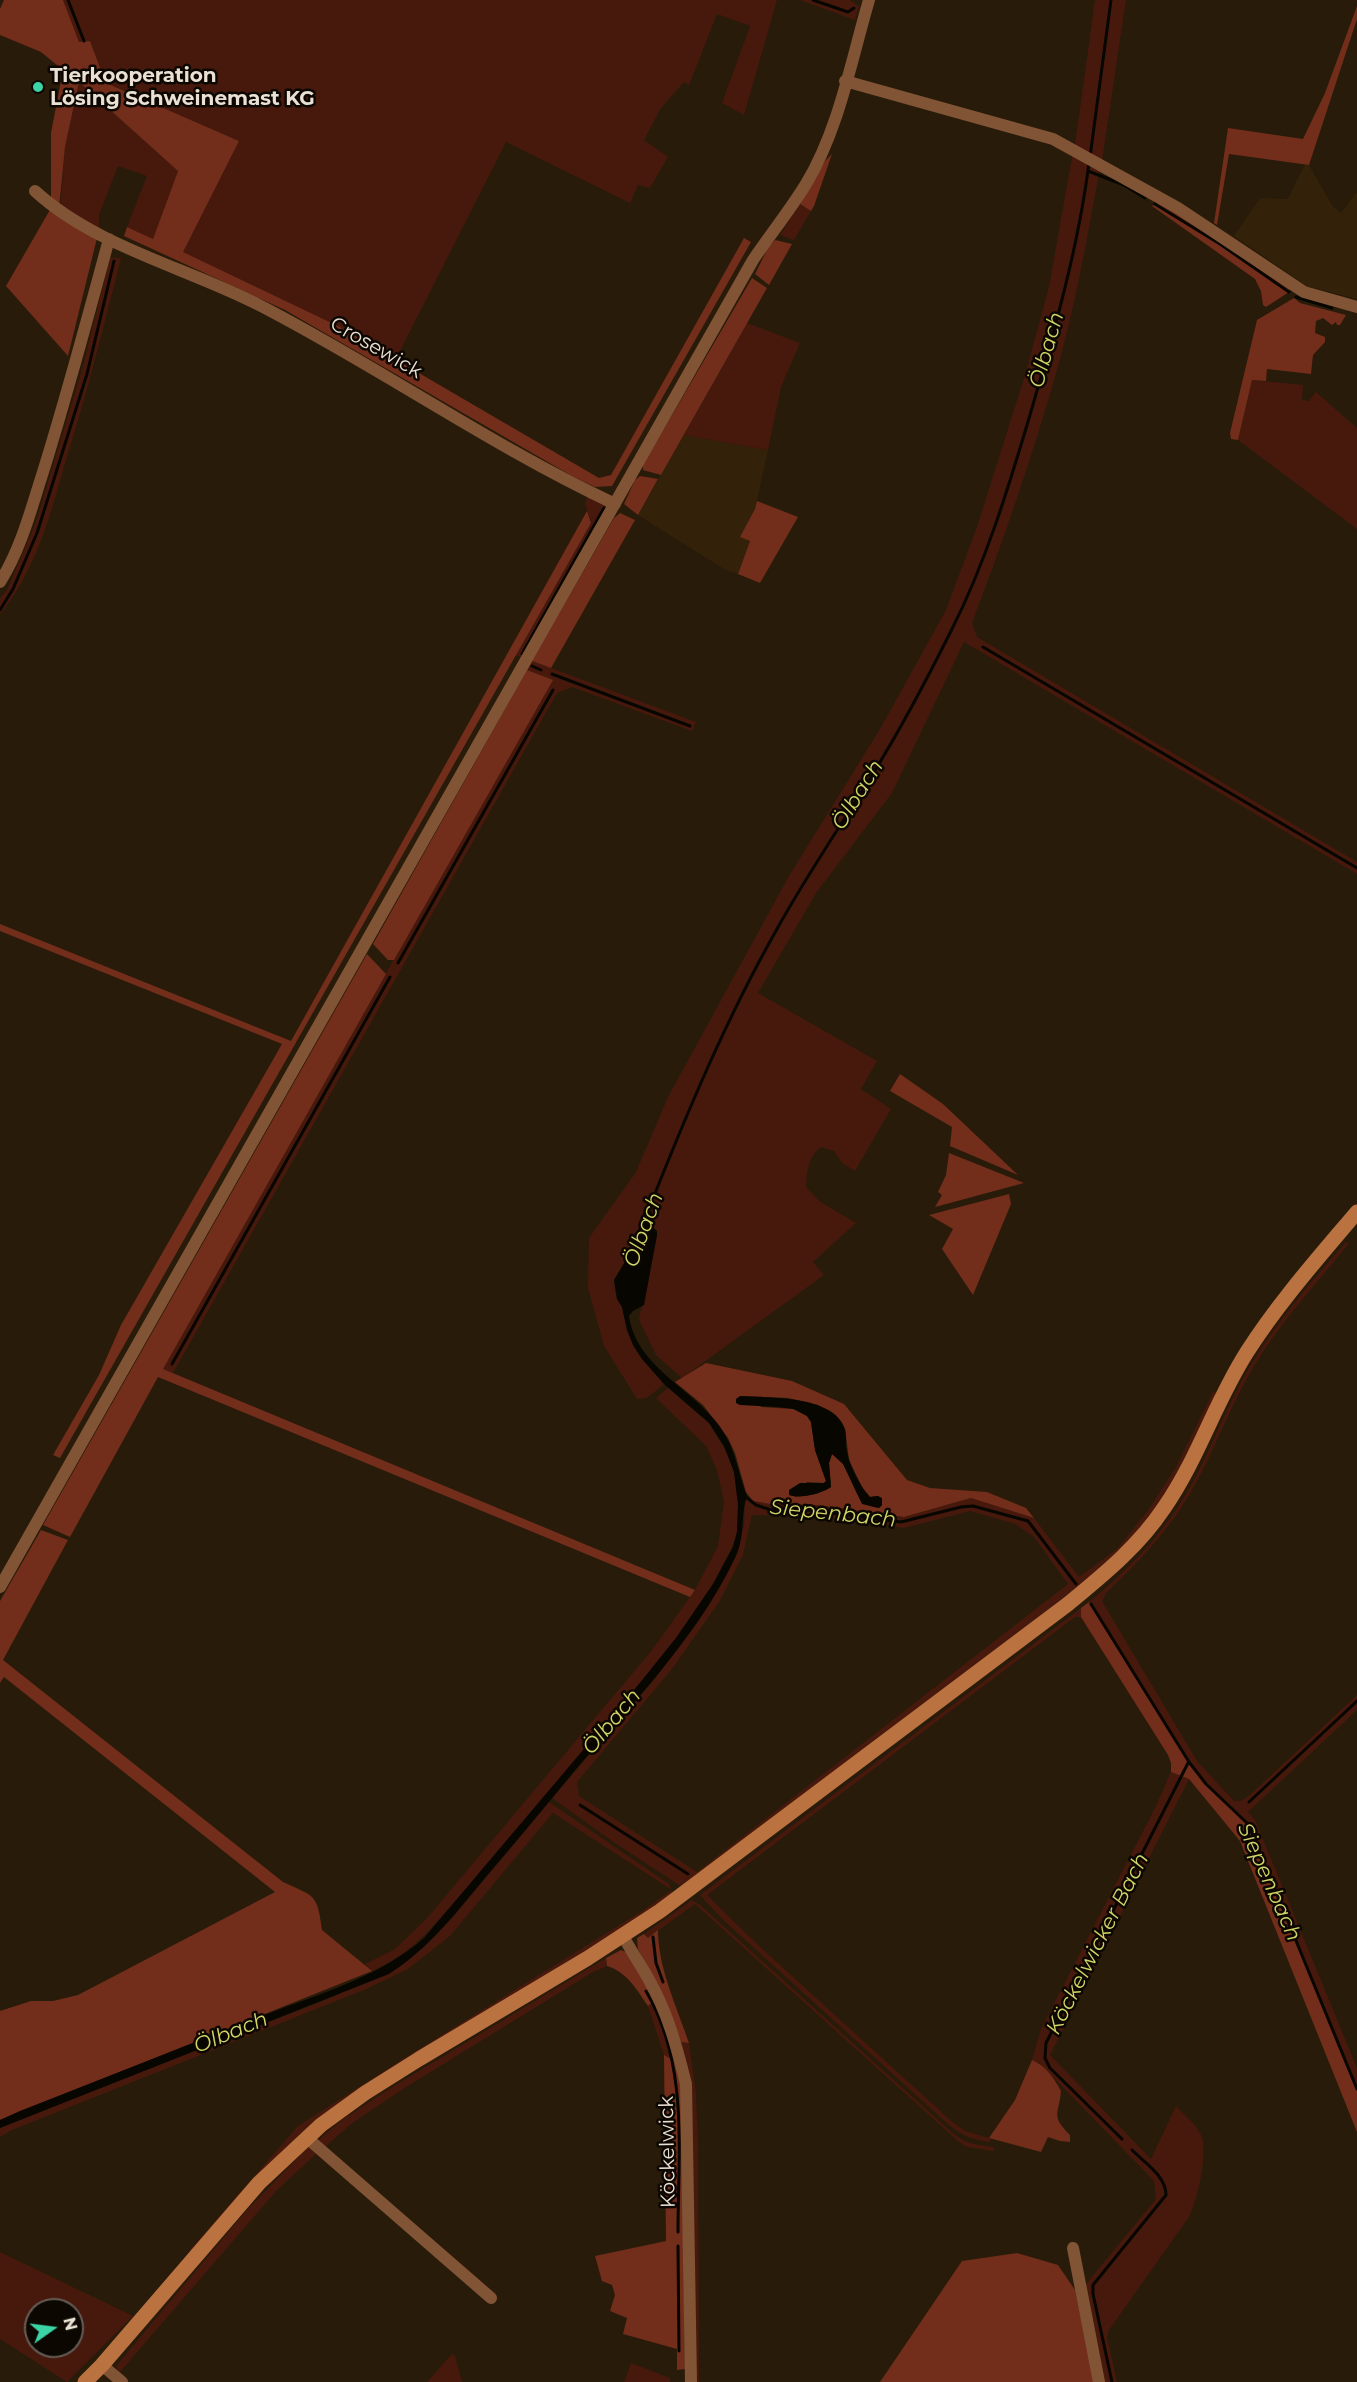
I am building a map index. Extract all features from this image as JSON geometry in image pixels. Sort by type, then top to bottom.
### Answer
[{"type":"main road","points":[[84,2382],[102,2365],[259,2183],[321,2125],[383,2081],[623,1936],[668,1906],[1068,1604],[1120,1561],[1145,1534],[1164,1508],[1195,1455],[1231,1381],[1259,1334],[1286,1297],[1357,1212]]},
{"type":"street","points":[[0,1587],[753,260],[807,184],[822,151],[868,0]]},
{"type":"street","points":[[845,81],[1053,139],[1074,148],[1178,208],[1304,292],[1357,307]]},
{"type":"street","name":"Crosewick","points":[[35,191],[73,219],[109,239],[227,290],[288,320],[552,473],[615,504]]},
{"type":"street","points":[[0,582],[12,562],[26,527],[65,401],[109,239]]},
{"type":"street","name":"Köckelwick","points":[[623,1936],[650,1981],[666,2014],[686,2084],[691,2382]]},
{"type":"street","points":[[306,2138],[491,2298]]},
{"type":"street","points":[[1073,2248],[1099,2382]]},
{"type":"street","points":[[102,2365],[122,2382]]},
{"type":"shaded area","points":[[4,0],[63,0],[79,42],[90,41],[106,83],[239,141],[183,252],[340,327],[599,478],[611,475],[744,238],[751,242],[612,486],[595,487],[572,476],[285,310],[124,236],[127,227],[153,239],[178,171],[79,82],[65,147],[59,208],[51,202],[51,133],[63,70],[41,52],[0,35],[0,9]]},
{"type":"shaded area","points":[[63,0],[777,0],[744,115],[722,103],[750,26],[717,14],[689,85],[684,82],[661,108],[644,140],[668,157],[650,188],[638,185],[630,203],[506,142],[396,359],[340,327],[182,252],[239,141],[106,83],[90,41],[79,42]]},
{"type":"shaded area","points":[[800,0],[850,0],[859,6],[855,20]]},
{"type":"shaded area","points":[[1095,0],[1126,0],[1102,161],[1075,145]]},
{"type":"shaded area","points":[[1357,6],[1357,19],[1309,165],[1229,154],[1217,225],[1214,223],[1228,128],[1303,139],[1325,93]]},
{"type":"shaded area","points":[[79,82],[178,171],[153,239],[127,227],[147,176],[118,166],[99,215],[99,231],[60,208],[65,147]]},
{"type":"shaded area","points":[[1073,152],[1100,168],[1080,273],[1069,326],[1036,439],[1006,531],[972,623],[977,637],[1357,862],[1357,874],[964,642],[892,793],[816,893],[758,993],[877,1061],[861,1089],[891,1109],[855,1171],[842,1163],[834,1151],[821,1147],[811,1160],[807,1176],[806,1187],[819,1201],[856,1223],[813,1262],[824,1275],[682,1378],[656,1355],[639,1320],[657,1235],[650,1225],[645,1208],[632,1250],[614,1280],[617,1299],[622,1307],[633,1345],[664,1384],[647,1398],[637,1399],[604,1346],[588,1288],[589,1238],[636,1172],[668,1097],[789,876],[880,729],[946,610],[977,527],[1026,372],[1049,287]]},
{"type":"shaded area","points":[[832,154],[811,211],[800,204],[825,161]]},
{"type":"shaded area","points":[[1305,164],[1309,165],[1333,207],[1341,213],[1357,192],[1357,299],[1307,286],[1234,236],[1260,198],[1288,199]]},
{"type":"shaded area","points":[[1159,203],[1221,240],[1290,289],[1289,292],[1266,307],[1263,305],[1261,291],[1255,279],[1152,206]]},
{"type":"shaded area","points":[[800,204],[811,211],[794,240],[780,235]]},
{"type":"shaded area","points":[[51,208],[98,234],[68,356],[6,286]]},
{"type":"shaded area","points":[[775,240],[792,244],[769,285],[755,274],[768,248]]},
{"type":"shaded area","points":[[110,258],[121,258],[88,385],[54,500],[33,560],[13,597],[0,614],[0,598],[7,590],[36,522],[83,366]]},
{"type":"shaded area","points":[[752,278],[767,288],[661,475],[643,470],[643,465]]},
{"type":"shaded area","points":[[1294,298],[1300,303],[1346,315],[1340,325],[1336,322],[1332,325],[1323,318],[1316,321],[1315,333],[1325,337],[1325,342],[1313,355],[1311,374],[1267,369],[1266,381],[1252,380],[1238,440],[1231,439],[1230,433],[1257,320]]},
{"type":"shaded area","points":[[747,323],[800,343],[781,387],[768,450],[684,435]]},
{"type":"shaded area","points":[[1252,380],[1303,385],[1302,400],[1309,401],[1316,392],[1357,428],[1357,529],[1238,440]]},
{"type":"shaded area","points":[[684,435],[768,450],[755,509],[741,537],[750,541],[738,574],[724,569],[638,515]]},
{"type":"shaded area","points":[[640,476],[658,479],[638,515],[624,504],[635,480]]},
{"type":"shaded area","points":[[588,495],[609,507],[525,658],[515,655],[591,523],[585,503]]},
{"type":"shaded area","points":[[757,501],[798,517],[760,583],[738,574],[750,541],[740,537]]},
{"type":"shaded area","points":[[587,511],[591,523],[60,1458],[53,1455],[99,1375],[121,1325],[282,1044],[0,931],[0,924],[291,1041]]},
{"type":"shaded area","points":[[620,513],[635,520],[551,668],[532,661],[614,518]]},
{"type":"shaded area","points":[[532,661],[696,722],[692,731],[572,687],[557,693],[173,1373],[162,1369],[552,680],[527,670]]},
{"type":"shaded area","points":[[527,670],[553,680],[394,960],[388,960],[373,944]]},
{"type":"shaded area","points":[[367,954],[386,974],[163,1369],[695,1590],[690,1597],[158,1377],[70,1537],[43,1525]]},
{"type":"shaded area","points":[[900,1074],[943,1104],[1018,1175],[950,1146],[952,1127],[890,1091]]},
{"type":"shaded area","points":[[949,1153],[1024,1183],[935,1207],[942,1195],[938,1192],[946,1175]]},
{"type":"shaded area","points":[[1009,1194],[1011,1204],[973,1295],[942,1249],[953,1229],[929,1215]]},
{"type":"shaded area","points":[[1346,1242],[1349,1243],[1291,1314],[1249,1374],[1200,1475],[1173,1520],[1130,1570],[1106,1593],[1102,1601],[1197,1761],[1234,1801],[1241,1801],[1251,1794],[1357,1695],[1357,1710],[1248,1812],[1255,1820],[1357,2068],[1357,2089],[1248,1824],[1206,1784],[1189,1762],[1089,1602],[1117,1578],[1166,1524],[1195,1479],[1232,1399],[1259,1351],[1294,1303]]},
{"type":"shaded area","points":[[706,1363],[792,1381],[844,1404],[907,1480],[930,1488],[987,1492],[1026,1508],[1034,1518],[971,1498],[904,1517],[817,1505],[770,1504],[753,1501],[746,1492],[735,1453],[728,1438],[703,1405],[675,1382]],"holes":[[[740,1396],[788,1398],[818,1405],[846,1436],[849,1460],[863,1489],[870,1497],[878,1496],[882,1505],[879,1508],[862,1500],[845,1467],[832,1454],[829,1463],[831,1487],[816,1494],[794,1497],[807,1482],[824,1483],[826,1481],[815,1450],[811,1422],[807,1416],[793,1409],[762,1407]]]},
{"type":"shaded area","points":[[668,1388],[709,1423],[729,1457],[734,1472],[738,1504],[737,1532],[732,1547],[713,1584],[676,1638],[452,1905],[406,1951],[372,1971],[365,1964],[395,1949],[428,1917],[652,1650],[695,1590],[718,1546],[724,1502],[717,1470],[706,1446],[656,1398]]},
{"type":"shaded area","points":[[1214,1390],[1217,1396],[1155,1514],[1098,1573],[684,1886],[615,1843],[552,1798],[653,1681],[711,1601],[744,1526],[747,1496],[753,1501],[770,1504],[817,1505],[904,1517],[971,1498],[1034,1518],[1079,1577],[1118,1548],[1149,1509],[1176,1467]],"holes":[[[970,1511],[1015,1524],[1034,1537],[1068,1584],[697,1872],[579,1796],[577,1782],[672,1669],[719,1602],[743,1555],[752,1515],[815,1515],[904,1528]]]},
{"type":"shaded area","points":[[41,1530],[68,1540],[3,1660],[283,1882],[313,1898],[318,1909],[322,1930],[372,1971],[0,2120],[0,2011],[31,2001],[53,2001],[78,1995],[275,1892],[4,1677],[0,1683],[0,1601]]},
{"type":"shaded area","points":[[1089,1602],[1189,1762],[1206,1784],[1248,1824],[1357,2089],[1357,2132],[1240,1841],[1189,1779],[1171,1772],[1168,1755],[1081,1617],[1081,1608]]},
{"type":"shaded area","points":[[1081,1608],[1081,1617],[1075,1617],[707,1895],[759,1946],[950,2120],[965,2131],[989,2138],[991,2142],[985,2141],[968,2137],[949,2125],[721,1918],[700,1895]]},
{"type":"shaded area","points":[[1171,1772],[1189,1779],[1050,2055],[1151,2159],[1176,2106],[1196,2127],[1203,2142],[1201,2176],[1189,2217],[1109,2330],[1107,2337],[1117,2382],[1100,2382],[1082,2289],[1156,2199],[1154,2181],[1039,2063],[1032,2060],[1041,2029],[1155,1808]]},
{"type":"shaded area","points":[[549,1802],[669,1884],[672,1890],[553,1813],[450,1936],[408,1969],[364,1990],[12,2130],[0,2137],[0,2128],[17,2120],[333,1997],[422,1949],[454,1916]]},
{"type":"shaded area","points":[[672,1890],[673,1893],[625,1929],[375,2080],[191,2252],[189,2251],[298,2126]]},
{"type":"shaded area","points":[[692,1900],[949,2130],[969,2143],[993,2147],[994,2151],[967,2147],[959,2142],[695,1904],[648,1938],[644,1934]]},
{"type":"shaded area","points":[[658,1930],[661,1959],[689,2043],[681,2042],[666,2001],[638,1949],[637,1938],[644,1934],[648,1938]]},
{"type":"shaded area","points":[[621,1950],[626,1952],[656,1999],[648,2006],[626,1977],[607,1966],[606,1958]]},
{"type":"shaded area","points":[[606,1958],[607,1966],[593,1972],[403,2089],[351,2124],[325,2147],[495,2293],[492,2295],[317,2141],[342,2120],[389,2089]]},
{"type":"shaded area","points":[[656,1999],[677,2062],[664,2055],[648,2006]]},
{"type":"shaded area","points":[[681,2042],[689,2043],[696,2093],[699,2382],[693,2382]]},
{"type":"shaded area","points":[[664,2055],[677,2062],[681,2079],[685,2369],[677,2370],[677,2349],[623,2334],[627,2318],[610,2311],[615,2295],[612,2285],[602,2281],[595,2256],[666,2241]]},
{"type":"shaded area","points":[[1032,2060],[1049,2073],[1061,2091],[1058,2119],[1070,2135],[1070,2142],[1048,2137],[1041,2152],[989,2138],[1015,2100]]},
{"type":"shaded area","points":[[308,2147],[312,2148],[462,2279],[316,2154],[277,2190],[119,2373],[116,2366],[246,2211]]},
{"type":"shaded area","points":[[0,2252],[133,2316],[67,2382],[30,2358],[84,2358],[84,2298],[24,2298],[24,2354],[0,2339]]},
{"type":"shaded area","points":[[1017,2253],[1058,2265],[1075,2290],[1094,2382],[880,2382],[962,2261]]},
{"type":"shaded area","points":[[452,2354],[455,2356],[462,2382],[427,2382]]},
{"type":"shaded area","points":[[631,2363],[670,2378],[670,2382],[624,2382]]},
{"type":"water","points":[[645,1208],[652,1212],[650,1225],[657,1231],[657,1235],[644,1305],[629,1316],[634,1333],[642,1349],[653,1362],[718,1424],[732,1450],[747,1496],[742,1534],[735,1558],[699,1619],[656,1676],[452,1918],[403,1964],[389,1974],[0,2128],[0,2120],[20,2111],[350,1982],[389,1963],[407,1951],[424,1938],[676,1638],[713,1584],[733,1547],[737,1532],[738,1504],[734,1472],[724,1446],[709,1423],[664,1384],[642,1359],[633,1345],[622,1307],[617,1299],[614,1280],[632,1250]]},
{"type":"water","points":[[740,1396],[799,1400],[815,1404],[839,1418],[845,1429],[846,1449],[853,1470],[870,1497],[882,1498],[882,1505],[879,1508],[862,1504],[843,1464],[832,1454],[829,1463],[831,1487],[810,1495],[789,1495],[789,1490],[800,1483],[824,1483],[826,1481],[815,1450],[811,1422],[807,1416],[794,1409],[740,1405],[736,1403],[736,1399]]},
{"type":"waterway","points":[[68,0],[84,41]]},
{"type":"waterway","points":[[813,0],[848,12],[854,8]]},
{"type":"waterway","name":"Ölbach","points":[[1090,157],[1111,0]]},
{"type":"waterway","name":"Ölbach","points":[[648,1211],[708,1068],[758,963],[801,888],[897,734],[964,605],[975,579],[1005,498],[1048,353],[1079,227],[1089,163]]},
{"type":"waterway","points":[[1088,171],[1124,185],[1145,198]]},
{"type":"waterway","points":[[1155,204],[1220,244],[1289,292]]},
{"type":"waterway","points":[[0,610],[13,589],[37,533],[87,374],[114,261]]},
{"type":"waterway","points":[[1296,297],[1332,308]]},
{"type":"waterway","points":[[522,654],[604,508]]},
{"type":"waterway","points":[[983,647],[1357,868]]},
{"type":"waterway","points":[[532,666],[541,670]]},
{"type":"waterway","points":[[552,674],[690,726]]},
{"type":"waterway","points":[[398,963],[553,690]]},
{"type":"waterway","points":[[172,1364],[390,977]]},
{"type":"waterway","name":"Siepenbach","points":[[746,1497],[756,1505],[771,1510],[808,1510],[901,1522],[973,1506],[1028,1521],[1076,1584]]},
{"type":"waterway","name":"Siepenbach","points":[[1091,1604],[1189,1762],[1206,1784],[1248,1824],[1357,2089]]},
{"type":"waterway","points":[[1249,1802],[1357,1701]]},
{"type":"waterway","name":"Köckelwicker Bach","points":[[1122,2139],[1050,2068],[1045,2058],[1046,2043],[1188,1763]]},
{"type":"waterway","points":[[580,1805],[688,1874]]},
{"type":"waterway","points":[[653,1937],[656,1963],[663,1982]]},
{"type":"waterway","points":[[646,1991],[660,2019],[675,2078],[679,2139],[678,2232]]},
{"type":"waterway","name":"Köckelwicker Bach","points":[[1112,2382],[1093,2285],[1166,2195],[1159,2176],[1132,2150]]},
{"type":"waterway","points":[[678,2246],[679,2351]]},
{"type":"place","name":"Tierkooperation Lösing Schweinemast KG","points":[[38,87]]}]
